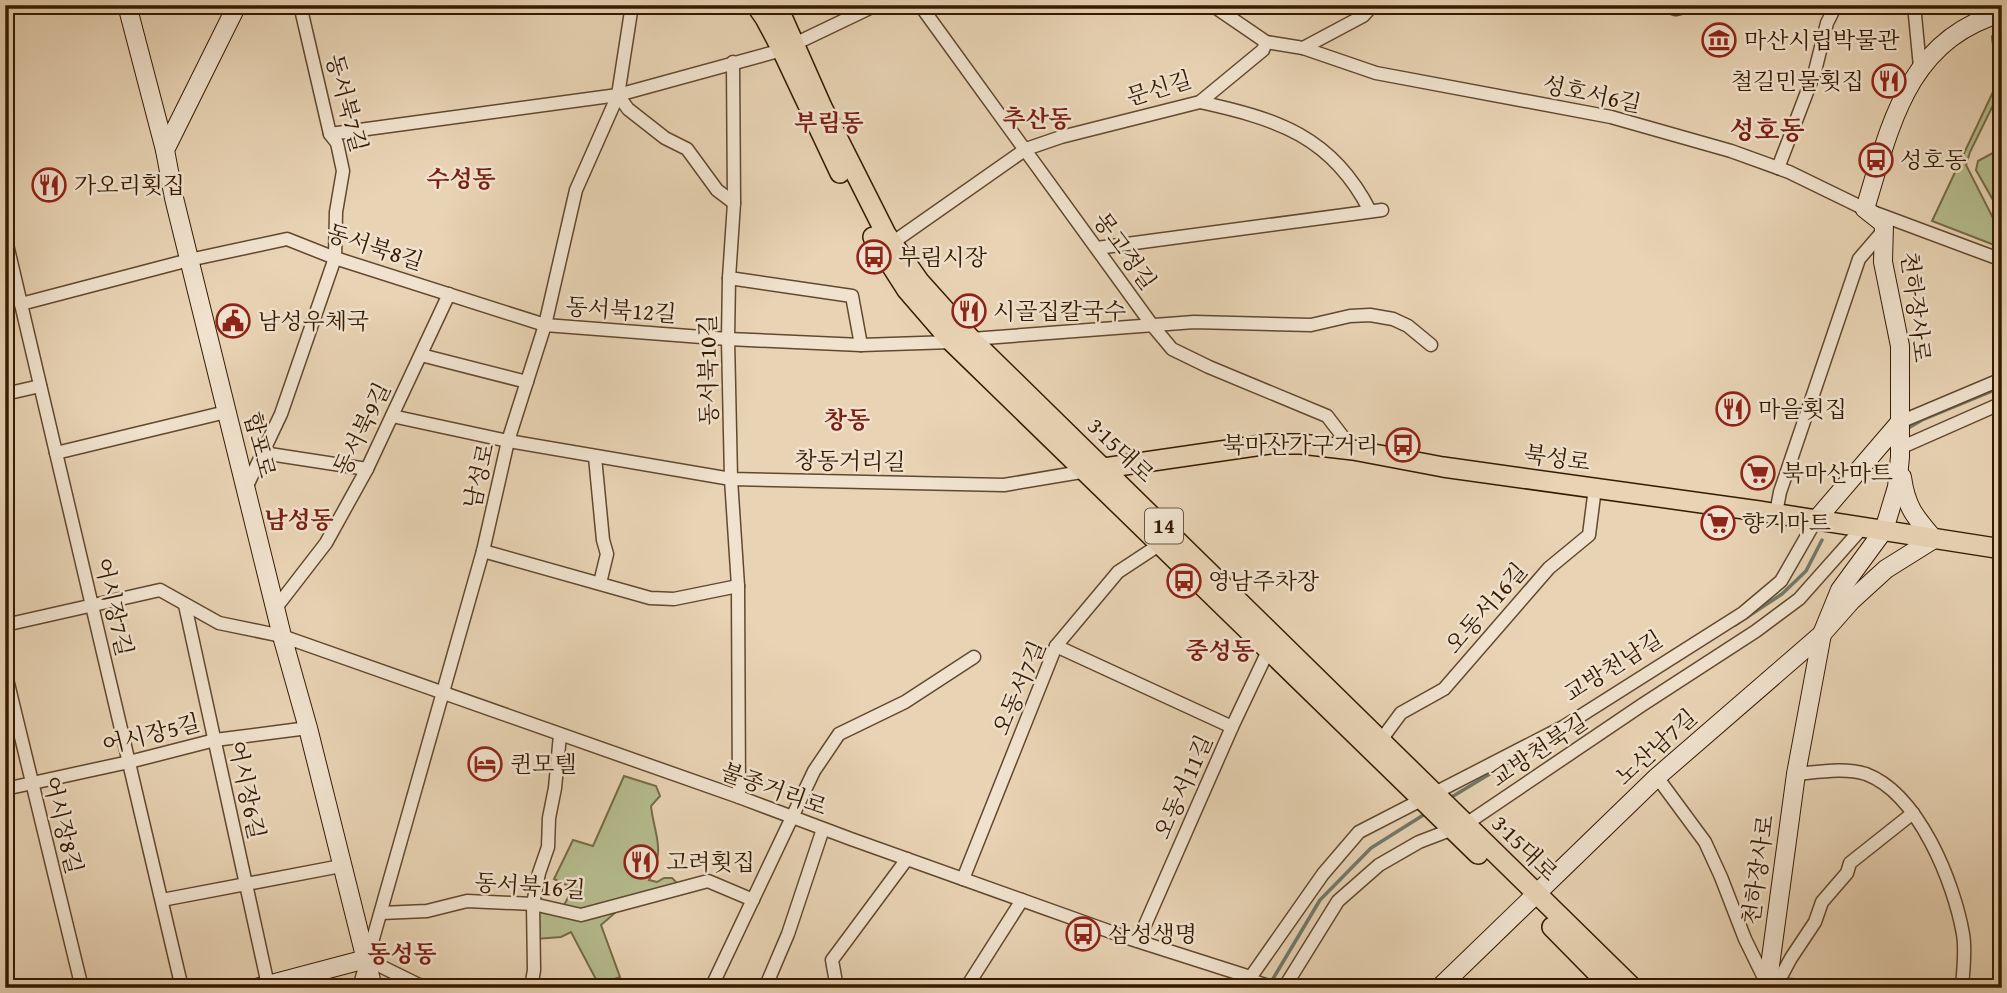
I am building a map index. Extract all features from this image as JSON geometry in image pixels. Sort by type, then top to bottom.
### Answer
[{"type":"main road","name":"합포로","points":[[127,5],[165,150],[174,198],[275,609],[308,728],[373,988]]},
{"type":"main road","points":[[165,150],[237,5]]},
{"type":"main road","name":"3·15대로","points":[[755,5],[789,48],[892,243],[961,340],[1083,471],[1268,651],[1428,796],[1533,899],[1633,988]]},
{"type":"main road","name":"3·15대로","points":[[778,7],[809,111],[873,238],[907,290],[1104,468],[1381,740],[1428,796]]},
{"type":"main road","points":[[1865,209],[1896,111],[1920,67],[1939,47],[1960,31],[1984,18],[2002,13]]},
{"type":"main road","name":"천하장사로","points":[[1770,985],[1796,774],[1822,634],[1840,590],[1884,530],[1897,487],[1900,452],[1899,346],[1883,262],[1884,225],[1865,209]]},
{"type":"main road","name":"교방천남길","points":[[1816,520],[1900,422]]},
{"type":"main road","name":"북성로","points":[[1104,468],[1269,444],[1301,444],[1353,450],[1443,467],[1776,513],[2002,549]]},
{"type":"main road","points":[[1900,452],[1905,498],[1914,517],[1934,539]]},
{"type":"main road","name":"노산남7길","points":[[1438,988],[1657,777],[1822,634],[1852,600],[1886,569],[1934,539]]},
{"type":"main road","name":"3·15대로","points":[[1533,899],[1612,988]]},
{"type":"main road","points":[[262,986],[366,959]]},
{"type":"street","name":"동서북7길","points":[[245,488],[281,414],[335,258],[336,212],[343,171],[337,143],[330,134],[300,5]]},
{"type":"street","name":"남성로","points":[[359,988],[483,551],[508,441],[545,325],[576,190],[618,95],[632,5]]},
{"type":"street","points":[[330,134],[618,95],[789,48],[876,5]]},
{"type":"street","name":"몽고정길","points":[[920,5],[1172,349],[1327,416],[1353,450]]},
{"type":"street","points":[[1303,48],[1363,16],[1373,5]]},
{"type":"street","points":[[1662,5],[1676,9],[1693,5]]},
{"type":"street","points":[[1778,168],[1815,71],[1827,23],[1836,5]]},
{"type":"street","points":[[1914,5],[1920,67]]},
{"type":"street","points":[[1214,6],[1266,42]]},
{"type":"street","name":"문신길","points":[[892,243],[1026,149],[1061,137],[1200,102],[1263,50],[1266,42]]},
{"type":"street","name":"성호서6길","points":[[1266,42],[1303,48],[1376,73],[1611,117],[1737,153],[1778,168],[1865,209],[2002,260]]},
{"type":"street","name":"동서북10길","points":[[733,62],[734,203],[728,339],[731,479],[738,586],[739,797]]},
{"type":"street","points":[[618,95],[628,109],[665,138],[687,149],[717,190],[734,203]]},
{"type":"street","points":[[1097,248],[1376,210],[1336,160],[1303,136],[1233,110],[1200,102]]},
{"type":"street","points":[[1776,513],[1780,492],[1859,259],[1884,230]]},
{"type":"street","name":"어시장7길","points":[[5,236],[182,988]]},
{"type":"street","name":"동서북8길","points":[[21,304],[189,260],[288,239],[335,258],[545,325]]},
{"type":"street","points":[[729,278],[852,296],[860,345]]},
{"type":"street","name":"동서북9길","points":[[275,609],[326,543],[367,469],[449,294]]},
{"type":"street","name":"동서북12길","points":[[545,325],[728,339],[860,345],[1194,322],[1311,325],[1350,316],[1370,315],[1393,319],[1408,326],[1431,345]]},
{"type":"street","points":[[421,355],[527,382]]},
{"type":"street","name":"교방천남길","points":[[1900,422],[2002,379]]},
{"type":"street","points":[[5,394],[40,386]]},
{"type":"street","points":[[1900,452],[2002,403]]},
{"type":"street","points":[[56,453],[226,412]]},
{"type":"street","name":"창동거리길","points":[[392,416],[594,457],[731,479],[1004,485],[1104,468]]},
{"type":"street","points":[[263,453],[367,469]]},
{"type":"street","points":[[594,457],[603,540],[607,554],[600,583]]},
{"type":"street","name":"오동서16길","points":[[1381,740],[1401,713],[1444,689],[1549,568],[1590,535],[1595,488]]},
{"type":"street","name":"교방천남길","points":[[1248,981],[1323,874],[1359,832],[1563,727],[1743,613],[1781,581],[1816,520]]},
{"type":"street","name":"교방천북길","points":[[1284,988],[1339,901],[1379,865],[1419,842],[1459,827],[1756,632],[1799,599],[1863,527]]},
{"type":"street","name":"오동서7길","points":[[963,879],[1056,646],[1118,572],[1159,545]]},
{"type":"street","points":[[483,551],[650,598],[674,599],[738,586]]},
{"type":"street","name":"불종거리로","points":[[5,625],[160,590],[219,623],[282,636],[739,797],[1022,901],[1248,981],[1275,988]]},
{"type":"street","name":"어시장6길","points":[[185,605],[246,883],[262,986]]},
{"type":"street","points":[[1056,646],[1232,727]]},
{"type":"street","name":"오동서11길","points":[[1138,941],[1268,651]]},
{"type":"street","points":[[711,988],[814,771],[839,734],[905,702],[974,657]]},
{"type":"street","name":"어시장8길","points":[[5,671],[82,988]]},
{"type":"street","name":"어시장5길","points":[[5,789],[215,740],[308,728]]},
{"type":"street","points":[[531,988],[534,970],[533,904],[548,847],[548,818],[555,788],[560,735]]},
{"type":"street","points":[[1796,774],[1837,771],[1864,774],[1886,785],[1913,813],[1943,866],[1955,898],[1964,938],[1962,988]]},
{"type":"street","name":"천하장사로","points":[[1657,777],[1705,842],[1745,939],[1770,985]]},
{"type":"street","points":[[1770,985],[1815,922],[1822,902],[1847,873],[1850,863],[1913,813]]},
{"type":"street","points":[[765,988],[797,910],[823,829]]},
{"type":"street","points":[[838,988],[832,960],[906,859]]},
{"type":"street","points":[[162,900],[341,866]]},
{"type":"street","name":"동서북16길","points":[[381,913],[427,911],[467,901],[533,904],[581,915],[708,881],[753,900]]},
{"type":"street","points":[[966,988],[1022,901]]},
{"type":"street","points":[[366,959],[425,988]]},
{"type":"street","points":[[1770,985],[1838,988]]},
{"type":"green space","points":[[2002,31],[2002,87],[1966,165],[1995,222],[2002,230],[2002,248],[1932,221],[2001,75],[1995,71],[1992,36]]},
{"type":"green space","points":[[2002,148],[2002,216],[1976,170],[1978,161]]},
{"type":"green space","points":[[624,776],[656,786],[660,796],[651,806],[658,851],[649,880],[657,882],[672,878],[677,883],[676,888],[619,900],[616,912],[601,925],[620,977],[599,985],[571,932],[561,937],[536,939],[537,910],[561,911],[573,888],[554,879],[573,840],[593,846]]},
{"type":"waterway","points":[[1910,427],[2002,387]]},
{"type":"waterway","points":[[1735,625],[1782,594],[1806,571],[1822,540]]},
{"type":"waterway","points":[[1450,798],[1516,758]]},
{"type":"waterway","points":[[1271,982],[1320,900],[1371,848],[1425,814]]},
{"type":"place","name":"마산시립박물관","points":[[1719,40]]},
{"type":"place","name":"철길민물횟집","points":[[1889,81]]},
{"type":"place","name":"성호동","points":[[1876,160]]},
{"type":"place","name":"가오리횟집","points":[[49,185]]},
{"type":"place","name":"부림시장","points":[[874,257]]},
{"type":"place","name":"시골집칼국수","points":[[969,311]]},
{"type":"place","name":"남성우체국","points":[[233,321]]},
{"type":"place","name":"마을횟집","points":[[1733,409]]},
{"type":"place","name":"북마산가구거리","points":[[1403,445]]},
{"type":"place","name":"북마산마트","points":[[1758,473]]},
{"type":"place","name":"향기마트","points":[[1718,523]]},
{"type":"place","name":"영남주차장","points":[[1184,581]]},
{"type":"place","name":"퀸모텔","points":[[485,764]]},
{"type":"place","name":"고려횟집","points":[[641,862]]},
{"type":"place","name":"삼성생명","points":[[1083,934]]},
{"type":"district","name":"추산동","points":[[1037,119]]},
{"type":"district","name":"부림동","points":[[829,123]]},
{"type":"district","name":"성호동","points":[[1767,130]]},
{"type":"district","name":"수성동","points":[[461,179]]},
{"type":"district","name":"창동","points":[[847,420]]},
{"type":"district","name":"남성동","points":[[299,520]]},
{"type":"district","name":"중성동","points":[[1220,651]]},
{"type":"district","name":"동성동","points":[[402,954]]}]
